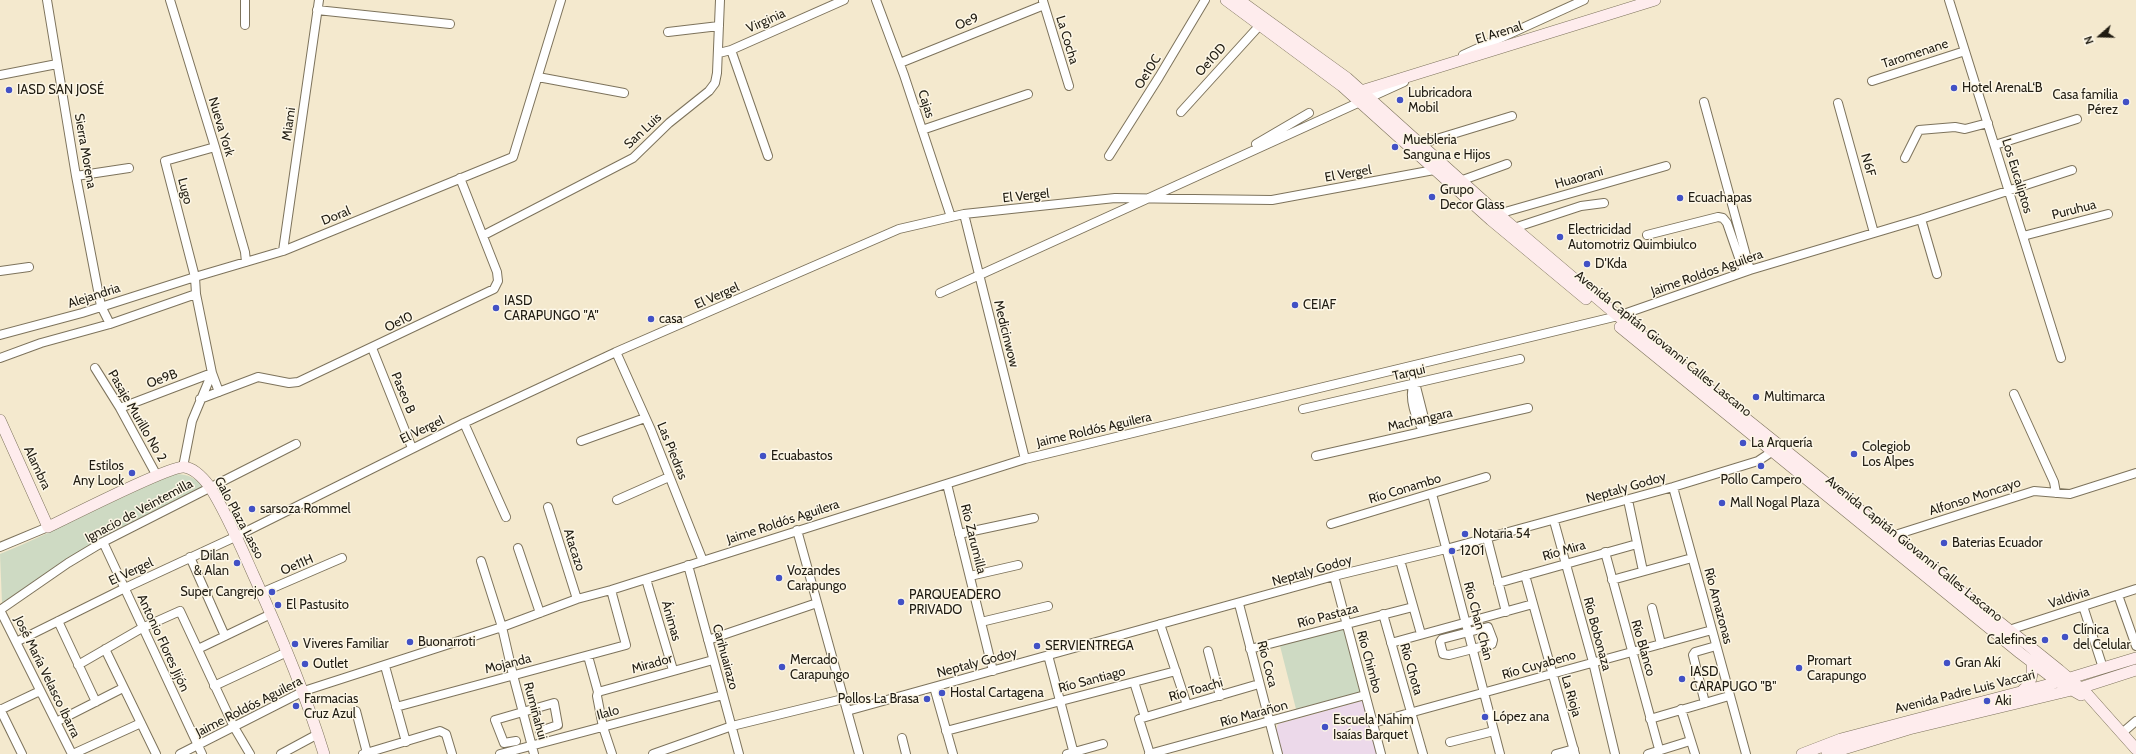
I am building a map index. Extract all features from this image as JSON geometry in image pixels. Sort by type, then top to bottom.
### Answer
[{"type":"main road","name":"Avenida Capitán Giovanni Calles Lascano","points":[[1226,0],[1357,92],[1434,170],[1776,449],[2032,662],[2058,682],[2076,689],[2091,699],[2136,749]]},
{"type":"main road","name":"Avenida Capitán Giovanni Calles Lascano","points":[[1239,0],[1357,92],[1420,144],[1614,317]]},
{"type":"main road","name":"El Arenal","points":[[1357,92],[1655,0]]},
{"type":"main road","name":"Alambra","points":[[0,420],[48,527]]},
{"type":"main road","name":"Avenida Capitán Giovanni Calles Lascano","points":[[1776,449],[1892,536],[2070,679],[2076,689]]},
{"type":"main road","points":[[48,527],[157,476],[183,467]]},
{"type":"main road","name":"Galo Plaza Lasso","points":[[183,467],[195,471],[209,487],[235,536],[304,691],[324,754]]},
{"type":"main road","name":"Avenida Padre Luis Vaccari","points":[[1802,754],[1841,739],[2070,679],[2136,658]]},
{"type":"main road","points":[[2022,691],[2027,687],[2032,677],[2032,662]]},
{"type":"main road","name":"Avenida Padre Luis Vaccari","points":[[1827,754],[1909,729],[2076,689],[2136,670]]},
{"type":"street","name":"Sierra Morena","points":[[47,0],[76,176],[101,306],[110,324]]},
{"type":"street","name":"Nueva York","points":[[170,0],[215,148],[245,252],[246,262]]},
{"type":"street","points":[[245,0],[245,25]]},
{"type":"street","name":"Miami","points":[[284,251],[319,0]]},
{"type":"street","name":"Doral","points":[[195,277],[284,251],[513,157],[561,0]]},
{"type":"street","name":"San Luis","points":[[484,235],[633,158],[669,123],[715,83],[719,53],[720,0]]},
{"type":"street","name":"Virginia","points":[[719,53],[731,50],[844,0]]},
{"type":"street","name":"Cajas","points":[[876,0],[900,62],[951,217]]},
{"type":"street","name":"Oe10C","points":[[1109,156],[1160,77],[1205,0]]},
{"type":"street","points":[[940,293],[1584,0]]},
{"type":"street","name":"Los Eucaliptos","points":[[1949,0],[2061,358]]},
{"type":"street","name":"Oe9","points":[[900,62],[1043,2]]},
{"type":"street","name":"La Cocha","points":[[1043,2],[1070,86]]},
{"type":"street","points":[[318,10],[450,24]]},
{"type":"street","name":"Oe10D","points":[[1181,112],[1260,25]]},
{"type":"street","points":[[668,32],[719,26]]},
{"type":"street","points":[[731,50],[768,156]]},
{"type":"street","name":"Taromenane","points":[[1872,81],[1965,51]]},
{"type":"street","points":[[0,75],[57,64]]},
{"type":"street","points":[[538,77],[624,93]]},
{"type":"street","points":[[922,130],[1028,94]]},
{"type":"street","points":[[1704,102],[1747,271]]},
{"type":"street","name":"N6F","points":[[1838,103],[1874,233]]},
{"type":"street","points":[[1164,198],[1309,113]]},
{"type":"street","points":[[1420,144],[1512,116]]},
{"type":"street","points":[[1994,145],[2077,119]]},
{"type":"street","points":[[1905,158],[1919,130],[1955,127],[1965,129],[1988,123]]},
{"type":"street","name":"Lugo","points":[[195,277],[165,161],[215,148]]},
{"type":"street","points":[[1460,181],[1507,164]]},
{"type":"street","name":"Huaorani","points":[[1498,214],[1666,166]]},
{"type":"street","points":[[76,176],[129,168]]},
{"type":"street","name":"El Vergel","points":[[16,642],[464,423],[616,352],[899,229],[964,214],[1115,198],[1272,200],[1434,170]]},
{"type":"street","name":"Jaime Roldos Aguilera","points":[[1411,367],[1614,317],[1747,271],[1921,219],[2072,170]]},
{"type":"street","name":"Oe10","points":[[200,399],[258,377],[289,383],[298,382],[494,289],[498,281],[497,272],[484,235],[460,178]]},
{"type":"street","points":[[1514,228],[1581,206],[1604,203]]},
{"type":"street","name":"Medicinwow","points":[[964,214],[1025,459]]},
{"type":"street","name":"Puruhua","points":[[2022,236],[2108,214]]},
{"type":"street","points":[[1647,235],[1718,217],[1723,218],[1727,223],[1747,271]]},
{"type":"street","points":[[1921,219],[1937,274]]},
{"type":"street","points":[[0,271],[29,267]]},
{"type":"street","points":[[195,277],[196,294],[212,373],[219,392]]},
{"type":"street","name":"Alejandria","points":[[0,335],[82,313],[195,277]]},
{"type":"street","points":[[0,358],[41,343],[110,324],[196,294]]},
{"type":"street","name":"Paseo B","points":[[372,348],[412,448]]},
{"type":"street","name":"Las Piedras","points":[[616,352],[645,418],[703,561]]},
{"type":"street","name":"Tarqui","points":[[1303,409],[1520,359]]},
{"type":"street","points":[[1411,367],[1414,384],[1417,389],[1425,422],[1424,431]]},
{"type":"street","name":"Jaime Roldós Aguilera","points":[[180,754],[304,691],[502,627],[577,599],[611,590],[1025,459],[1411,367]]},
{"type":"street","name":"Pasaje Murillo No 2","points":[[95,368],[120,408],[157,476]]},
{"type":"street","points":[[183,467],[188,438],[200,399],[212,373]]},
{"type":"street","name":"Oe9B","points":[[120,408],[212,373]]},
{"type":"street","points":[[2014,394],[2054,482],[2056,493]]},
{"type":"street","name":"Machangara","points":[[1316,456],[1528,408]]},
{"type":"street","points":[[581,441],[645,418]]},
{"type":"street","points":[[464,423],[506,517]]},
{"type":"street","name":"Ignacio de Veintemilla","points":[[0,610],[68,563],[103,542],[296,444]]},
{"type":"street","name":"Neptaly Godoy","points":[[847,711],[1160,624],[1239,604],[1334,576],[1554,521],[1758,461],[1776,449]]},
{"type":"street","name":"Alfonso Moncayo","points":[[1892,536],[2034,491],[2070,494],[2136,472]]},
{"type":"street","points":[[617,500],[669,477]]},
{"type":"street","name":"Río Conambo","points":[[1330,524],[1486,477]]},
{"type":"street","name":"Río Zarumilla","points":[[947,484],[993,670]]},
{"type":"street","name":"Río Amazonas","points":[[1673,487],[1746,754]]},
{"type":"street","name":"Río Chan Chán","points":[[1432,494],[1500,754]]},
{"type":"street","points":[[1628,500],[1643,571]]},
{"type":"street","name":"Atacazo","points":[[548,507],[577,599]]},
{"type":"street","points":[[959,534],[1034,518]]},
{"type":"street","name":"Río Bobonaza","points":[[1554,521],[1593,662],[1615,754]]},
{"type":"street","points":[[0,547],[48,527]]},
{"type":"street","points":[[797,530],[859,754]]},
{"type":"street","points":[[1487,538],[1506,612]]},
{"type":"street","name":"Antonio Flores Jijón","points":[[103,542],[202,754]]},
{"type":"street","name":"Río Mira","points":[[1498,584],[1565,563],[1637,544]]},
{"type":"street","points":[[518,548],[540,614]]},
{"type":"street","name":"Río Blanco","points":[[1605,552],[1659,749]]},
{"type":"street","points":[[190,557],[225,636]]},
{"type":"street","name":"Oe11H","points":[[261,593],[342,558]]},
{"type":"street","points":[[1612,580],[1692,558]]},
{"type":"street","points":[[1400,560],[1421,634]]},
{"type":"street","name":"Rumiñahui","points":[[481,561],[502,627],[512,675],[534,754]]},
{"type":"street","name":"Carihuairazo","points":[[688,565],[740,754]]},
{"type":"street","points":[[970,576],[1018,565]]},
{"type":"street","name":"La Rioja","points":[[1525,575],[1574,752]]},
{"type":"street","name":"Río Chimbo","points":[[1334,576],[1381,754]]},
{"type":"street","name":"Ánimas","points":[[646,579],[673,670]]},
{"type":"street","name":"Valdivia","points":[[2009,630],[2136,589]]},
{"type":"street","name":"Mojanda","points":[[396,707],[626,645],[611,590]]},
{"type":"street","points":[[2118,595],[2136,646]]},
{"type":"street","points":[[708,640],[817,603]]},
{"type":"street","name":"Río Coca","points":[[1239,604],[1278,754]]},
{"type":"street","points":[[1391,643],[1533,604]]},
{"type":"street","points":[[981,622],[1048,606]]},
{"type":"street","points":[[2083,606],[2103,668]]},
{"type":"street","name":"Río Pastaza","points":[[1250,649],[1346,623],[1413,607]]},
{"type":"street","points":[[1652,608],[1661,644]]},
{"type":"street","name":"José María Velasco Ibarra","points":[[0,610],[72,754]]},
{"type":"street","points":[[78,666],[142,628],[180,611],[234,727],[250,754]]},
{"type":"street","points":[[198,649],[271,614]]},
{"type":"street","name":"Río Chota","points":[[1383,614],[1423,754]]},
{"type":"street","points":[[58,621],[96,702]]},
{"type":"street","points":[[1160,624],[1187,705]]},
{"type":"street","points":[[1488,627],[1491,629],[1493,640],[1492,644],[1473,649],[1449,655],[1443,654],[1440,640],[1488,627]]},
{"type":"street","name":"Río Cuyabeno","points":[[1373,723],[1712,630]]},
{"type":"street","points":[[1705,703],[1693,655],[1695,652],[1716,646]]},
{"type":"street","points":[[105,649],[156,754]]},
{"type":"street","points":[[1208,651],[1220,696]]},
{"type":"street","points":[[214,686],[287,652]]},
{"type":"street","points":[[1048,655],[1071,753],[1102,744]]},
{"type":"street","points":[[588,656],[598,692],[597,696],[603,727],[612,754]]},
{"type":"street","name":"Mirador","points":[[598,692],[713,660]]},
{"type":"street","points":[[385,666],[406,742]]},
{"type":"street","name":"Río Santiago","points":[[946,731],[1176,671]]},
{"type":"street","points":[[1134,682],[1149,754]]},
{"type":"street","name":"Río Toachi","points":[[1142,718],[1260,684]]},
{"type":"street","points":[[934,687],[953,754]]},
{"type":"street","points":[[56,722],[123,688]]},
{"type":"street","points":[[22,754],[0,710],[40,691]]},
{"type":"street","name":"Ilalo","points":[[500,754],[723,695]]},
{"type":"street","name":"Río Marañon","points":[[1149,754],[1365,695]]},
{"type":"street","points":[[1650,719],[1729,696]]},
{"type":"street","points":[[653,754],[732,726],[843,699]]},
{"type":"street","points":[[516,741],[504,743],[495,720],[554,703],[558,725],[540,731]]},
{"type":"street","points":[[1681,709],[1695,754]]},
{"type":"street","points":[[356,712],[365,753],[444,731],[452,754]]},
{"type":"street","points":[[2122,733],[2136,721]]},
{"type":"street","points":[[72,754],[141,723]]},
{"type":"street","points":[[1450,742],[1494,731]]},
{"type":"street","points":[[281,754],[318,734]]},
{"type":"street","points":[[902,738],[906,754]]},
{"type":"street","points":[[1648,754],[1659,749],[1690,741]]},
{"type":"street","points":[[1556,754],[1574,752]]},
{"type":"shaded area","name":"Escuela Nahim Isaías Barquet","points":[[1365,700],[1379,754],[1283,754],[1276,731],[1278,724]]},
{"type":"green space","points":[[175,474],[192,477],[205,488],[36,580],[2,603],[0,554]]},
{"type":"green space","points":[[1344,624],[1363,692],[1297,713],[1279,642]]},
{"type":"place","name":"Hotel ArenaL‘B","points":[[1954,88]]},
{"type":"place","name":"IASD SAN JOSÉ","points":[[9,90]]},
{"type":"place","name":"Lubricadora Mobil","points":[[1400,100]]},
{"type":"place","name":"Casa familia Pérez","points":[[2126,102]]},
{"type":"place","name":"Muebleria Sanguna e Hijos","points":[[1395,147]]},
{"type":"place","name":"Grupo Decor Glass","points":[[1432,197]]},
{"type":"place","name":"Ecuachapas","points":[[1680,198]]},
{"type":"place","name":"Electricidad Automotriz Quimbiulco","points":[[1560,237]]},
{"type":"place","name":"D'Kda","points":[[1587,264]]},
{"type":"place","name":"CEIAF","points":[[1295,305]]},
{"type":"place","name":"IASD CARAPUNGO \"A\"","points":[[496,308]]},
{"type":"place","name":"casa","points":[[651,319]]},
{"type":"place","name":"Multimarca","points":[[1756,397]]},
{"type":"place","name":"La Arquería","points":[[1743,443]]},
{"type":"place","name":"Colegiob Los Alpes","points":[[1854,454]]},
{"type":"place","name":"Ecuabastos","points":[[763,456]]},
{"type":"place","name":"Pollo Campero","points":[[1761,466]]},
{"type":"place","name":"Estilos Any Look","points":[[132,473]]},
{"type":"place","name":"Mall Nogal Plaza","points":[[1722,503]]},
{"type":"place","name":"sarsoza Rommel","points":[[252,509]]},
{"type":"place","name":"Notaria 54","points":[[1465,534]]},
{"type":"place","name":"Baterias Ecuador","points":[[1944,543]]},
{"type":"place","name":"1201","points":[[1452,551]]},
{"type":"place","name":"Dilan & Alan","points":[[237,563]]},
{"type":"place","name":"Vozandes Carapungo","points":[[779,578]]},
{"type":"place","name":"Super Cangrejo","points":[[272,592]]},
{"type":"place","name":"PARQUEADERO PRIVADO","points":[[901,602]]},
{"type":"place","name":"El Pastusito","points":[[278,605]]},
{"type":"place","name":"Clínica del Celular","points":[[2065,637]]},
{"type":"place","name":"Calefines","points":[[2045,640]]},
{"type":"place","name":"Buonarroti","points":[[410,642]]},
{"type":"place","name":"Viveres Familiar","points":[[295,644]]},
{"type":"place","name":"SERVIENTREGA","points":[[1037,646]]},
{"type":"place","name":"Gran Akí","points":[[1947,663]]},
{"type":"place","name":"Outlet","points":[[305,664]]},
{"type":"place","name":"Mercado Carapungo","points":[[782,667]]},
{"type":"place","name":"Promart Carapungo","points":[[1799,668]]},
{"type":"place","name":"IASD CARAPUGO \"B\"","points":[[1682,679]]},
{"type":"place","name":"Hostal Cartagena","points":[[942,693]]},
{"type":"place","name":"Pollos La Brasa","points":[[927,699]]},
{"type":"place","name":"Aki","points":[[1987,701]]},
{"type":"place","name":"Farmacias Cruz Azul","points":[[296,706]]},
{"type":"place","name":"López ana","points":[[1485,717]]},
{"type":"place","name":"Escuela Nahim Isaías Barquet","points":[[1325,727]]}]
